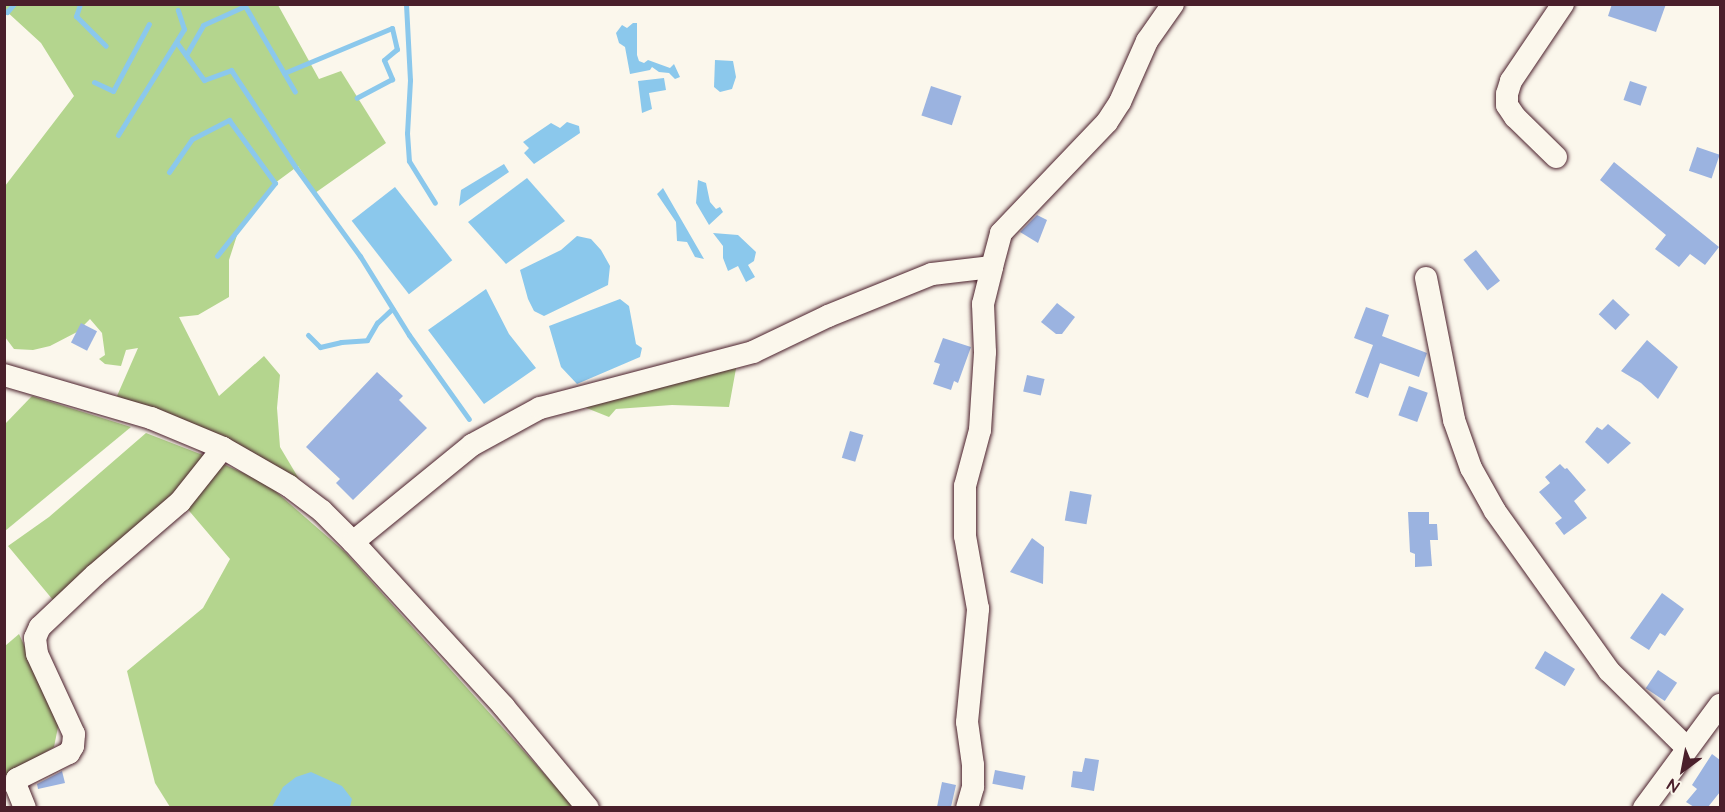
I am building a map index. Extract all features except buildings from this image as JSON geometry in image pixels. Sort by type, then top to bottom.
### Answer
[{"type":"street","points":[[967,807],[973,787],[973,765],[967,722],[978,609],[965,536],[966,486],[980,430],[985,352],[983,304],[992,267],[1001,233],[1107,123],[1120,102],[1147,41],[1173,4]]},
{"type":"street","points":[[1556,157],[1515,117],[1507,105],[1507,94],[1511,81],[1563,4]]},
{"type":"street","points":[[353,542],[472,445],[540,408],[753,352],[828,316],[932,274],[992,267]]},
{"type":"street","points":[[1426,278],[1454,420],[1471,468],[1495,511],[1609,671],[1686,747]]},
{"type":"street","points":[[4,375],[151,418],[224,448],[289,486],[322,511],[353,542],[504,707],[588,807]]},
{"type":"street","points":[[25,807],[16,786],[17,779],[69,753],[73,746],[74,734],[37,654],[34,638],[40,627],[95,575],[180,502],[224,448]]},
{"type":"street","points":[[1644,807],[1686,747],[1720,705]]},
{"type":"green space","points":[[4,5],[278,5],[319,79],[341,71],[386,143],[315,193],[298,166],[275,183],[240,226],[229,260],[229,297],[198,315],[179,317],[219,396],[264,356],[280,375],[277,408],[280,447],[299,479],[238,444],[117,396],[138,348],[126,350],[121,366],[105,364],[99,359],[105,355],[102,333],[90,319],[77,332],[50,346],[33,350],[14,349],[5,337],[5,186],[74,96],[41,43],[5,10]]},
{"type":"green space","points":[[737,363],[729,407],[672,405],[616,409],[609,417],[584,407]]},
{"type":"green space","points":[[32,396],[131,427],[5,531],[5,424]]},
{"type":"green space","points":[[146,433],[208,457],[171,504],[53,600],[8,546],[49,517]]},
{"type":"green space","points":[[223,464],[266,483],[345,552],[574,807],[170,807],[155,783],[127,671],[203,608],[230,559],[185,506]]},
{"type":"green space","points":[[19,634],[59,722],[54,747],[5,776],[5,646]]},
{"type":"water","points":[[637,23],[639,61],[644,63],[648,60],[670,68],[674,64],[680,77],[675,79],[669,73],[659,72],[652,67],[650,70],[630,74],[625,47],[619,43],[616,33],[622,25],[627,28]]},
{"type":"water","points":[[715,60],[733,61],[736,77],[732,89],[720,92],[714,87]]},
{"type":"water","points":[[664,78],[666,90],[649,93],[652,109],[642,113],[638,81]]},
{"type":"water","points":[[567,122],[579,126],[580,133],[534,164],[524,153],[529,148],[523,142],[551,123],[560,128]]},
{"type":"water","points":[[504,164],[509,172],[459,206],[461,190]]},
{"type":"water","points":[[527,178],[565,221],[506,264],[468,222]]},
{"type":"water","points":[[698,180],[706,183],[710,202],[716,209],[720,207],[723,212],[709,225],[696,203]]},
{"type":"water","points":[[395,187],[452,260],[409,294],[352,221]]},
{"type":"water","points":[[663,188],[704,259],[695,257],[687,242],[677,241],[676,222],[657,194]]},
{"type":"water","points":[[713,233],[738,235],[756,252],[754,261],[748,265],[755,277],[746,282],[738,266],[728,271],[723,258],[723,246]]},
{"type":"water","points":[[577,236],[591,239],[601,250],[610,266],[608,285],[544,316],[534,311],[528,299],[520,270],[561,250]]},
{"type":"water","points":[[486,289],[509,334],[536,368],[484,404],[428,330]]},
{"type":"water","points":[[620,299],[629,306],[636,344],[642,348],[640,357],[577,384],[561,367],[549,326]]},
{"type":"water","points":[[311,772],[342,786],[352,799],[350,807],[272,807],[283,787],[296,777]]},
{"type":"waterway","points":[[4,11],[7,12],[14,4]]},
{"type":"waterway","points":[[80,4],[76,16],[106,46]]},
{"type":"waterway","points":[[406,4],[410,80],[407,133],[409,161],[435,203]]},
{"type":"waterway","points":[[186,55],[203,25],[245,6],[295,92]]},
{"type":"waterway","points":[[118,135],[184,29],[178,10]]},
{"type":"waterway","points":[[94,82],[113,91],[149,24]]},
{"type":"waterway","points":[[284,73],[392,28],[397,49],[384,60],[392,79],[357,98]]},
{"type":"waterway","points":[[177,43],[204,80],[231,70],[296,168],[360,256],[409,335],[469,419]]},
{"type":"waterway","points":[[169,172],[192,139],[229,120],[275,183],[217,256]]},
{"type":"waterway","points":[[308,335],[320,347],[341,342],[367,340],[377,323],[392,309]]}]
